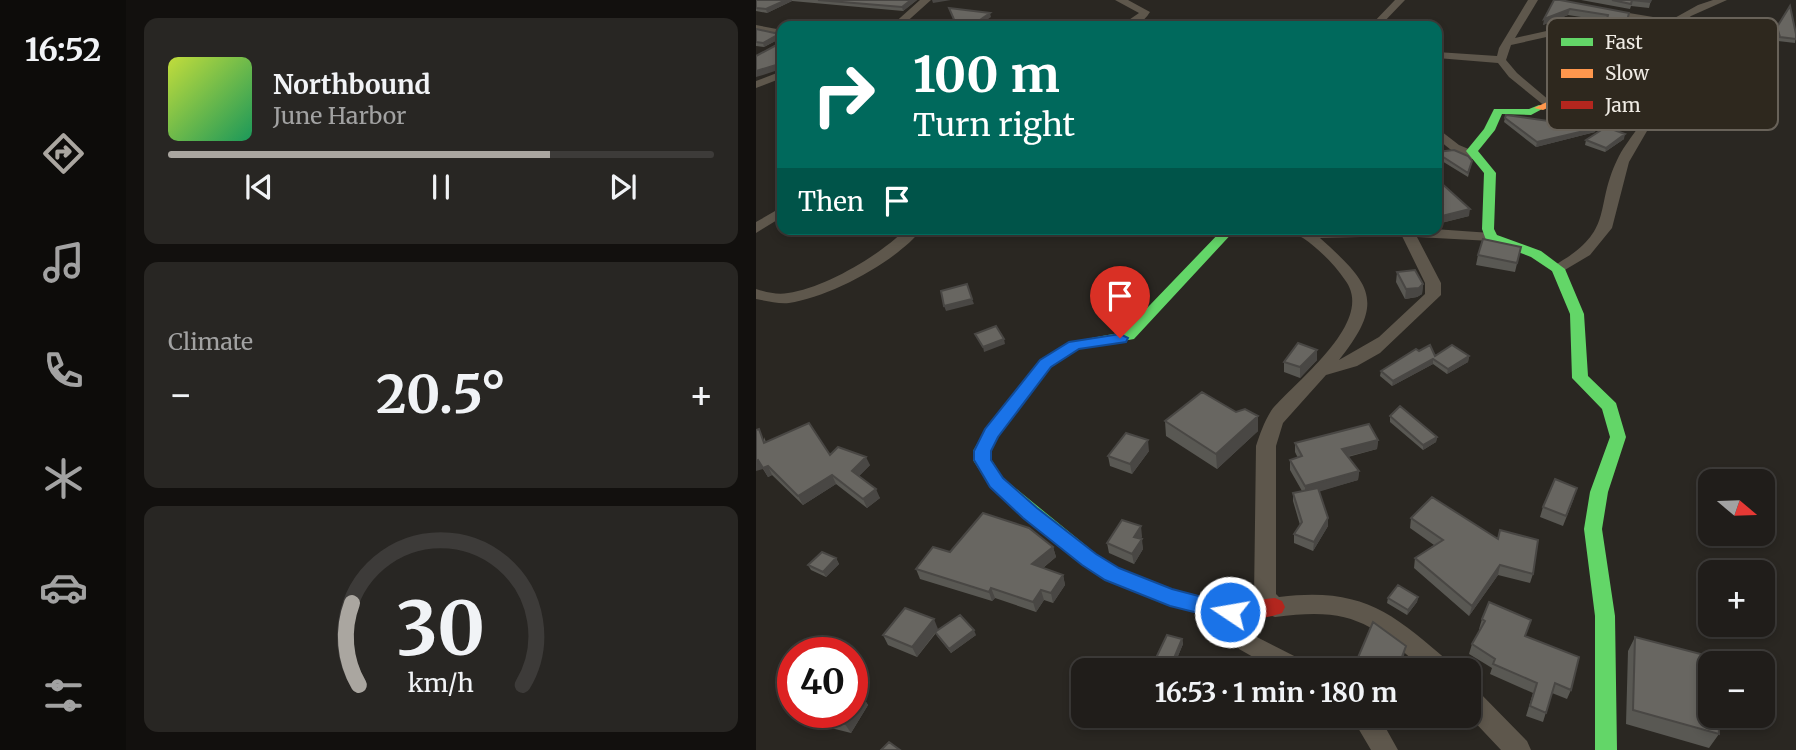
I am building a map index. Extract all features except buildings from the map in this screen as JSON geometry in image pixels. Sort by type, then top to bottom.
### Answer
[{"type":"street","points":[[902,21],[926,0]]},
{"type":"street","points":[[1121,0],[1145,12],[1134,21]]},
{"type":"street","points":[[1380,21],[1400,0]]},
{"type":"street","points":[[1473,156],[1472,151],[1489,130],[1498,111],[1531,112],[1546,103],[1513,75],[1501,60],[1501,55],[1534,0]]},
{"type":"street","points":[[1683,18],[1722,0]]},
{"type":"street","points":[[1594,9],[1642,18]]},
{"type":"street","points":[[756,28],[777,32]]},
{"type":"street","points":[[1509,41],[1547,34]]},
{"type":"street","points":[[1442,55],[1501,60]]},
{"type":"street","points":[[756,85],[777,76]]},
{"type":"street","points":[[1558,270],[1575,260],[1603,233],[1612,207],[1618,173],[1643,130]]},
{"type":"street","points":[[1442,139],[1473,156],[1490,173],[1488,229],[1491,237]]},
{"type":"street","points":[[756,229],[777,214]]},
{"type":"street","points":[[1442,234],[1491,237],[1536,254],[1558,270],[1577,314],[1580,378],[1610,407],[1618,437],[1599,492],[1594,529],[1597,572],[1605,616],[1606,750]]},
{"type":"street","points":[[756,294],[785,298],[816,290],[899,245],[909,235]]},
{"type":"street","points":[[1224,235],[1129,335],[1075,345],[1045,364],[991,434],[982,451],[982,460],[997,483],[1030,513],[1089,560],[1112,574],[1170,597],[1230,612],[1319,603],[1355,607],[1380,619],[1427,658]]},
{"type":"street","points":[[1275,607],[1265,598],[1268,513],[1266,446],[1271,428],[1279,414],[1338,351],[1357,321],[1360,297],[1357,286],[1350,278],[1303,235]]},
{"type":"street","points":[[1319,371],[1352,361],[1372,349],[1433,295],[1433,283],[1409,235]]},
{"type":"street","points":[[1247,642],[1276,658]]},
{"type":"street","points":[[1481,712],[1518,750]]},
{"type":"street","points":[[1372,728],[1385,750]]},
{"type":"traffic: fast","points":[[1539,108],[1531,112],[1498,111],[1489,130],[1472,151],[1490,173],[1488,229],[1491,237],[1536,254],[1558,269],[1577,314],[1580,378],[1610,407],[1618,437],[1599,492],[1593,529],[1605,616],[1606,750]]},
{"type":"traffic: fast","points":[[1082,554],[997,483],[982,460],[982,451],[991,434],[1045,364],[1075,345],[1129,336],[1224,235]]},
{"type":"traffic: slow","points":[[1539,108],[1547,105]]},
{"type":"traffic: jam","points":[[1082,554],[1112,574],[1170,597],[1230,612],[1275,607]]},
{"type":"route","points":[[1120,338],[1075,345],[1045,364],[991,434],[982,451],[982,460],[997,483],[1089,560],[1139,586],[1200,606],[1230,612]]}]
